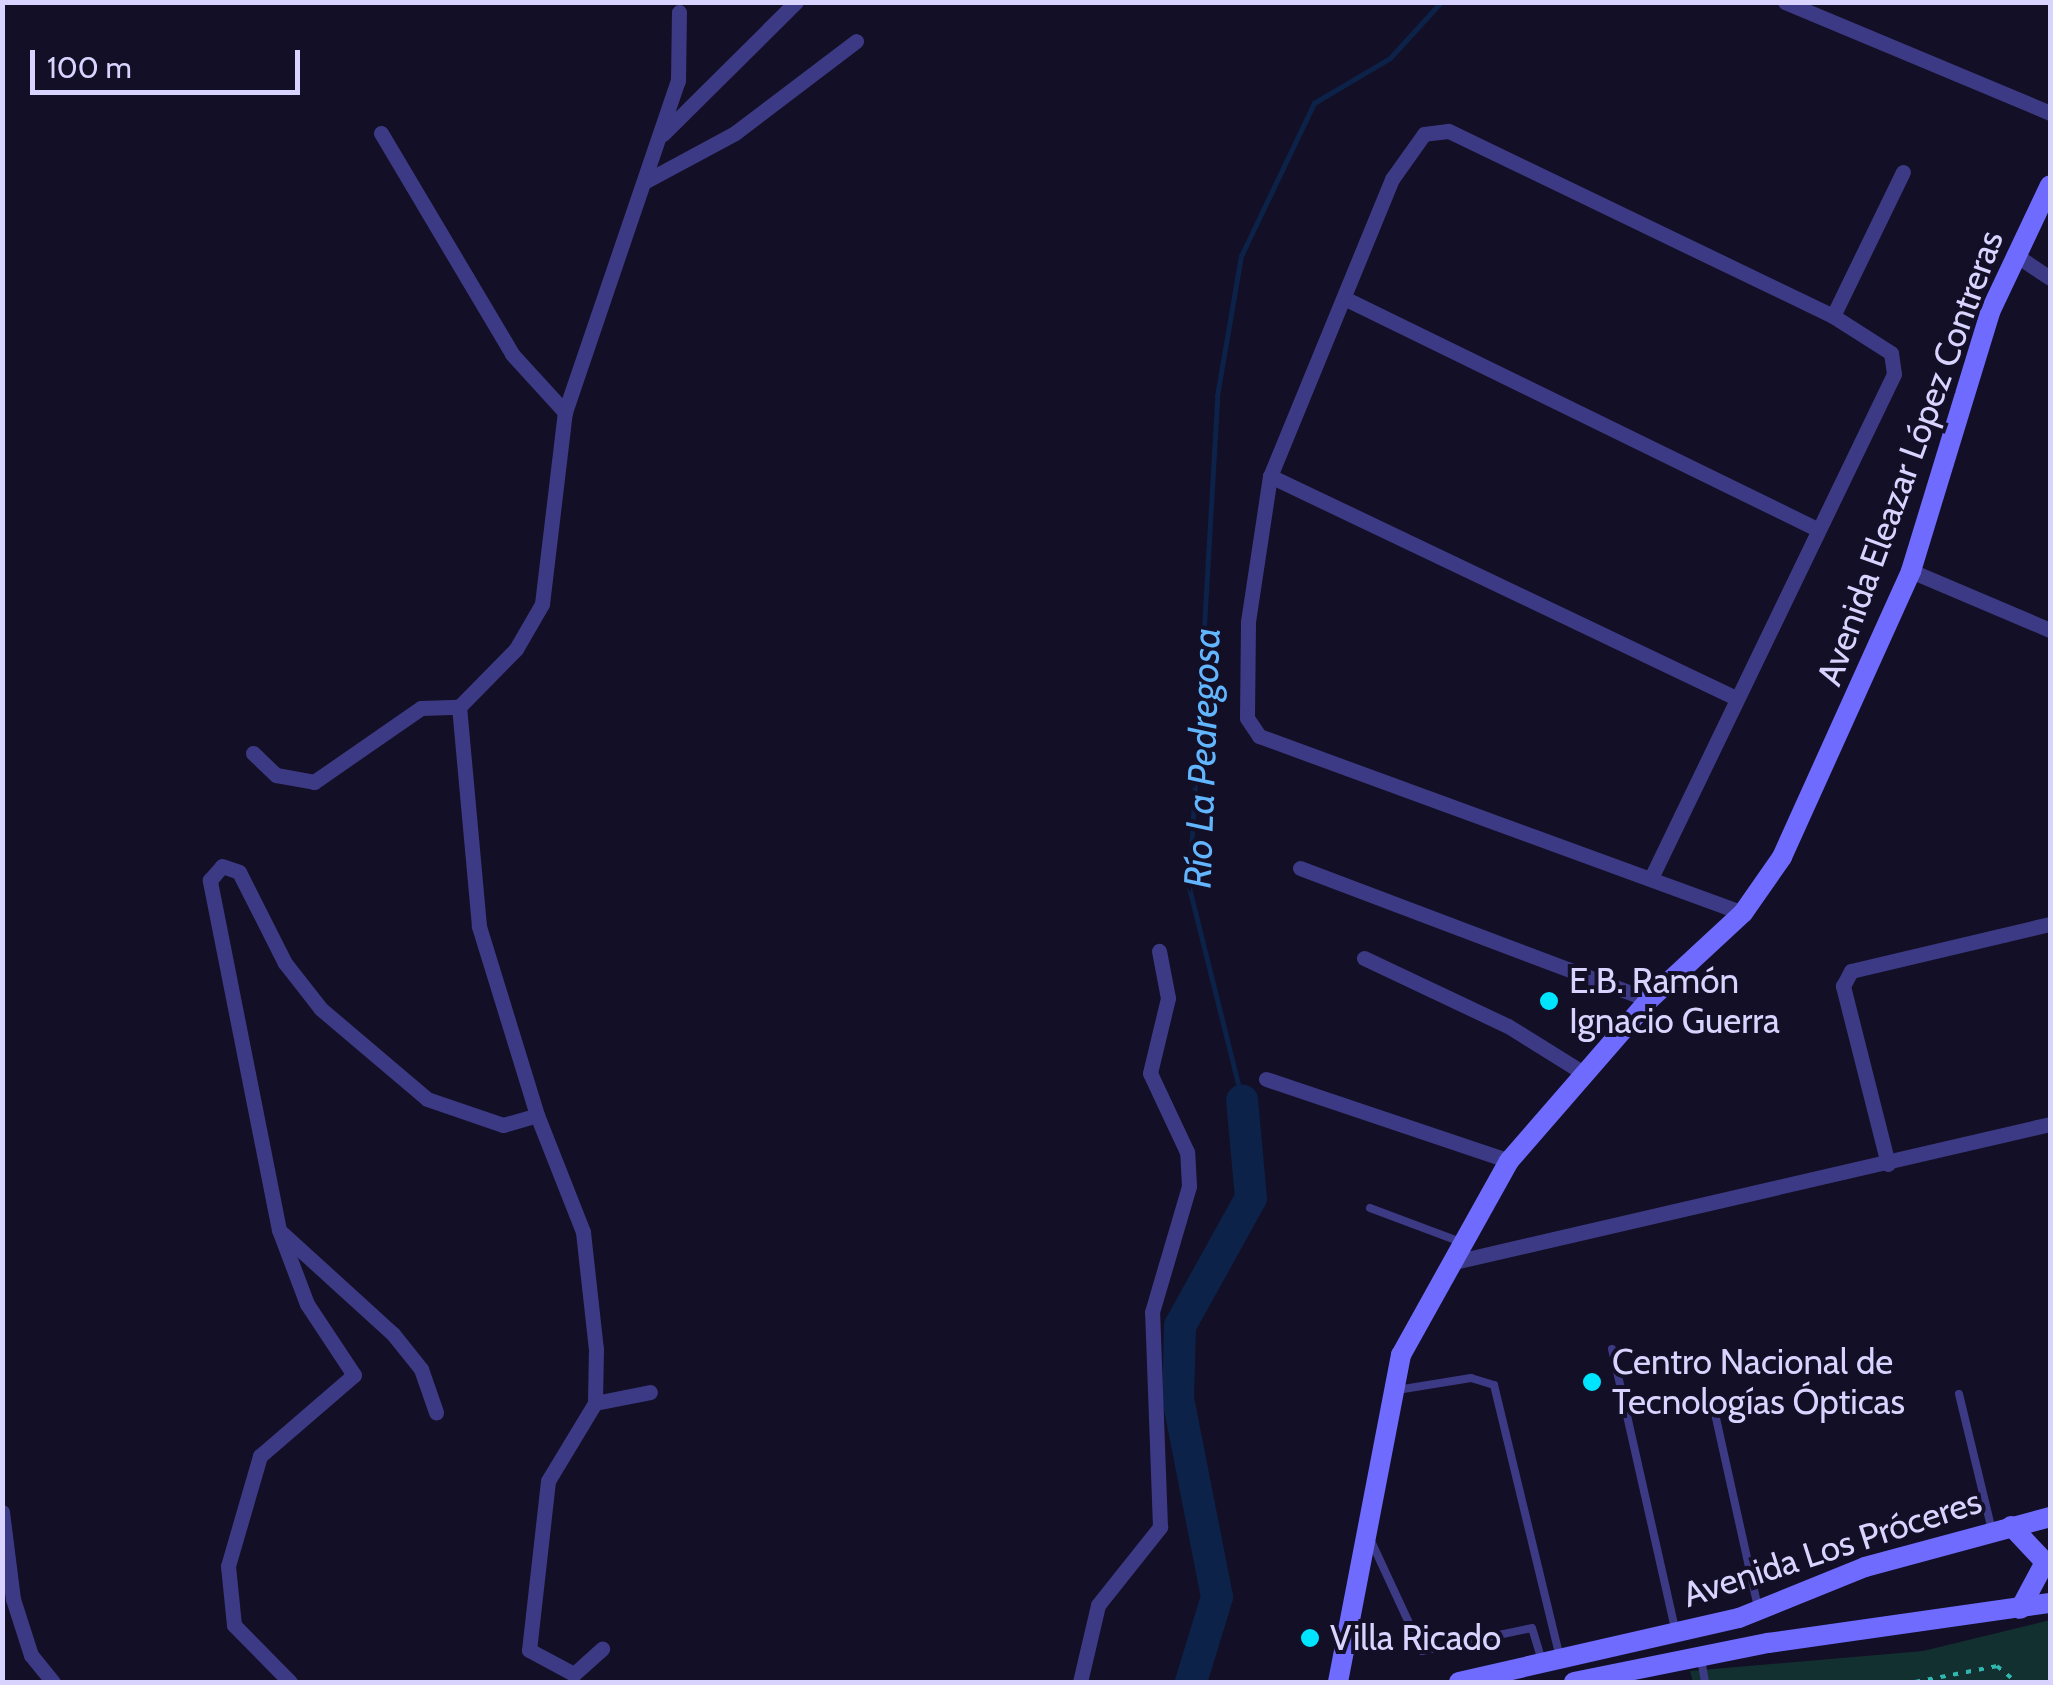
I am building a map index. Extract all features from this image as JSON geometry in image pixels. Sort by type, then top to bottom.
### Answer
[{"type":"street","points":[[660,137],[796,2]]},
{"type":"street","points":[[1785,2],[1813,8],[2050,114]]},
{"type":"street","points":[[254,753],[276,775],[314,782],[421,708],[458,707],[516,649],[542,604],[565,412],[678,81],[678,12]]},
{"type":"street","points":[[646,181],[735,133],[856,41]]},
{"type":"street","points":[[1652,876],[1815,528],[1894,374],[1891,354],[1833,316],[1448,131],[1424,134],[1408,150],[1270,476],[1248,622],[1247,718],[1259,736],[1652,876],[1743,913]]},
{"type":"street","points":[[381,133],[512,354],[565,412]]},
{"type":"street","points":[[1833,316],[1902,172]]},
{"type":"street","name":"Avenida Eleazar López Contreras","points":[[1338,1682],[1371,1541],[1390,1391],[1450,1263],[1509,1161],[1650,1000],[1743,913],[1782,857],[1911,570],[2014,254],[2050,185]]},
{"type":"street","points":[[2014,254],[2050,278]]},
{"type":"street","points":[[1344,298],[1815,528]]},
{"type":"street","points":[[1270,476],[1736,698]]},
{"type":"street","points":[[1911,570],[2050,630]]},
{"type":"street","points":[[458,707],[479,926],[537,1115],[583,1232],[595,1403],[548,1481],[528,1626],[529,1650],[574,1674],[602,1648]]},
{"type":"street","points":[[290,1682],[234,1626],[228,1566],[260,1456],[354,1375],[308,1304],[279,1230],[212,914],[210,880],[222,866],[239,872],[285,963],[321,1008],[427,1099],[503,1125],[537,1115]]},
{"type":"street","points":[[1300,868],[1650,1000]]},
{"type":"street","points":[[1888,1164],[1843,986],[1851,972],[2050,924]]},
{"type":"street","points":[[1080,1682],[1098,1605],[1160,1527],[1152,1312],[1189,1186],[1187,1152],[1150,1072],[1168,998],[1160,951]]},
{"type":"street","points":[[1364,958],[1508,1026],[1584,1074]]},
{"type":"street","points":[[1266,1079],[1509,1161]]},
{"type":"street","points":[[1450,1263],[2050,1124]]},
{"type":"street","points":[[279,1230],[393,1334],[421,1369],[436,1412]]},
{"type":"street","points":[[595,1403],[650,1392]]},
{"type":"street","points":[[2,1512],[14,1599],[31,1655],[53,1682]]},
{"type":"street","name":"Avenida Los Próceres","points":[[1459,1682],[1758,1612],[1865,1567],[2050,1517]]},
{"type":"street","points":[[2001,1528],[2044,1555],[2038,1584],[2020,1609]]},
{"type":"street","name":"Avenida Los Próceres","points":[[1574,1682],[1701,1654],[2050,1603]]},
{"type":"lane","points":[[1370,1208],[1461,1242]]},
{"type":"lane","points":[[1612,1350],[1676,1632]]},
{"type":"lane","points":[[1390,1391],[1471,1378],[1494,1385],[1552,1660]]},
{"type":"lane","points":[[1959,1394],[2001,1528]]},
{"type":"lane","points":[[1712,1400],[1758,1612]]},
{"type":"lane","points":[[1371,1541],[1422,1651],[1532,1628],[1552,1660]]},
{"type":"lane","points":[[1701,1654],[1706,1682]]},
{"type":"path","points":[[1915,1682],[1997,1666],[2016,1682]]},
{"type":"path","points":[[1950,1673],[1952,1682]]},
{"type":"green space","points":[[2050,1620],[2050,1682],[1693,1682],[1690,1671],[1923,1651]]},
{"type":"waterway","name":"Río La Pedregosa","points":[[1242,1100],[1189,887],[1217,396],[1241,256],[1314,103],[1390,58],[1441,2]]},
{"type":"waterway","name":"Río La Pedregosa","points":[[1191,1682],[1217,1597],[1178,1399],[1180,1326],[1251,1198],[1242,1100]]},
{"type":"place","name":"E.B. Ramón Ignacio Guerra","points":[[1549,1001]]},
{"type":"place","name":"Centro Nacional de Tecnologías Ópticas","points":[[1592,1382]]},
{"type":"place","name":"Villa Ricado","points":[[1310,1638]]}]
